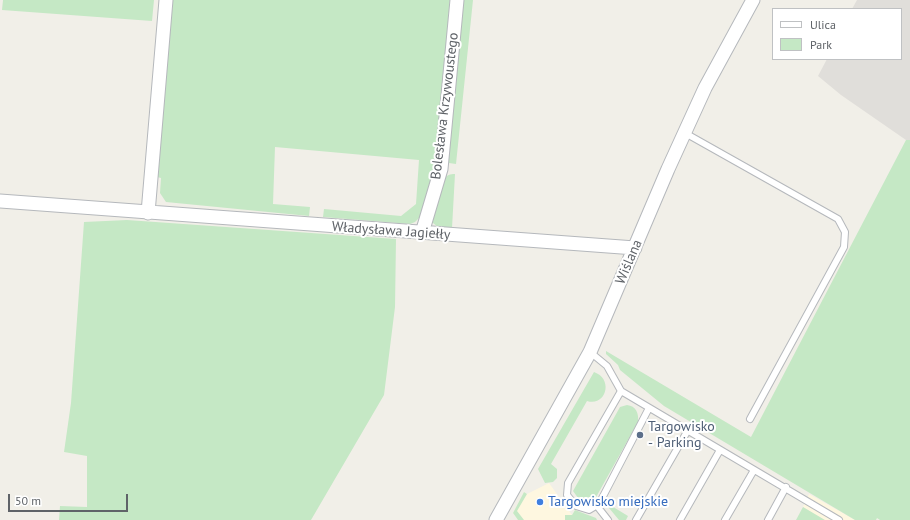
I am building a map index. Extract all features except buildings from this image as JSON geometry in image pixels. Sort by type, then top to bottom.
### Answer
[{"type":"street","points":[[148,213],[166,0]]},
{"type":"street","name":"Bolesława Krzywoustego","points":[[422,233],[440,169],[456,0]]},
{"type":"street","name":"Wiślana","points":[[496,520],[590,352],[705,88],[753,0]]},
{"type":"street","name":"Władysława Jagiełły","points":[[0,201],[635,248]]},
{"type":"lane","points":[[685,133],[838,219],[845,232],[844,247],[750,419]]},
{"type":"lane","points":[[590,352],[607,366],[621,391],[839,520]]},
{"type":"lane","points":[[621,391],[568,485],[567,495],[576,506],[589,510],[597,506],[603,499],[649,408]]},
{"type":"lane","points":[[636,520],[688,430]]},
{"type":"lane","points":[[680,520],[720,450]]},
{"type":"lane","points":[[725,520],[754,470]]},
{"type":"lane","points":[[768,520],[786,488]]},
{"type":"lane","points":[[597,506],[608,520]]},
{"type":"shaded area","points":[[857,0],[910,0],[910,140],[906,140],[841,95],[818,76],[826,60],[902,60],[902,8],[853,8]]},
{"type":"shaded area","name":"Targowisko miejskie","points":[[549,483],[572,515],[575,510],[597,520],[518,520],[513,513],[524,492],[527,494]]},
{"type":"shaded area","points":[[809,494],[855,520],[824,520],[803,507]]},
{"type":"green space","points":[[3,0],[154,0],[152,21],[2,10]]},
{"type":"green space","points":[[173,0],[450,0],[436,159],[422,215],[415,222],[410,224],[323,217],[324,209],[401,216],[416,204],[419,160],[275,147],[273,204],[310,207],[309,216],[166,202],[160,193],[161,178],[157,177]]},
{"type":"green space","points":[[462,0],[473,0],[456,164],[449,163],[447,160]]},
{"type":"green space","points":[[906,140],[910,140],[910,520],[880,520],[877,518],[876,520],[855,520],[664,406],[620,370],[618,365],[606,354],[606,351],[751,437]]},
{"type":"green space","points":[[455,174],[452,228],[438,227],[433,223],[433,214],[439,187],[444,178]]},
{"type":"green space","points":[[127,220],[396,239],[395,307],[384,395],[311,520],[59,520],[60,506],[87,507],[87,456],[64,452],[71,403],[84,222]]},
{"type":"green space","points":[[594,372],[604,380],[606,386],[603,396],[594,402],[587,401],[551,464],[557,469],[557,478],[553,482],[545,483],[538,469]]},
{"type":"green space","points":[[627,405],[635,408],[638,416],[638,422],[595,499],[589,503],[581,502],[573,491],[620,407]]},
{"type":"green space","points":[[524,492],[527,494],[517,511],[524,520],[518,520],[513,513]]},
{"type":"green space","points":[[610,505],[628,516],[626,520],[619,520],[609,508]]},
{"type":"green space","points":[[803,507],[825,520],[796,520]]},
{"type":"green space","points":[[575,510],[596,518],[597,520],[565,520],[565,515],[572,515]]},
{"type":"place","name":"Targowisko - Parking","points":[[640,435]]},
{"type":"place","name":"Targowisko miejskie","points":[[540,502]]}]
